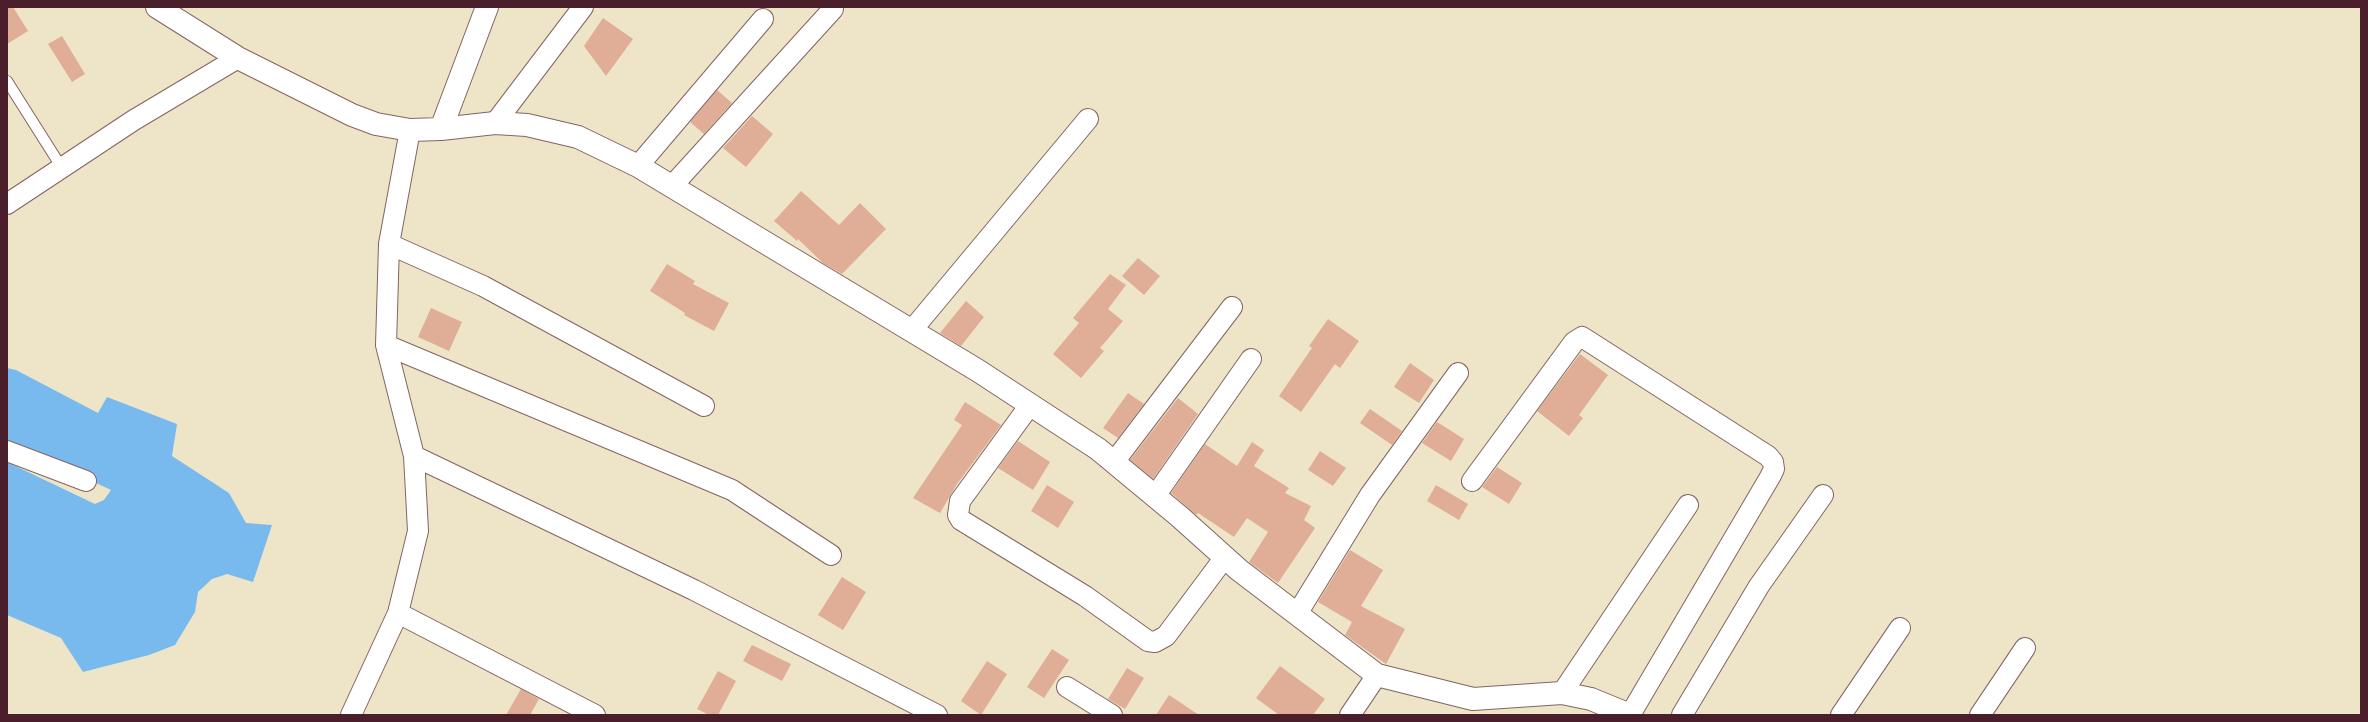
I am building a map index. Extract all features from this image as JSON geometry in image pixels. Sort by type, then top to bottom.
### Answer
[{"type":"street","points":[[157,7],[238,58],[364,120],[410,130],[441,129],[495,123],[527,125],[578,137],[638,166],[912,330],[1098,449],[1155,496],[1225,558],[1377,675],[1473,699],[1562,693],[1591,699],[1630,715],[1774,469],[1773,462],[1768,456],[1582,337],[1574,342],[1472,481]]},
{"type":"street","points":[[441,129],[487,7]]},
{"type":"street","points":[[495,123],[583,7]]},
{"type":"street","points":[[672,186],[833,8]]},
{"type":"street","points":[[638,166],[763,19]]},
{"type":"street","points":[[7,204],[134,120],[238,58]]},
{"type":"street","points":[[912,330],[1088,119]]},
{"type":"street","points":[[351,715],[398,613],[418,531],[414,456],[386,345],[389,244],[410,130]]},
{"type":"street","points":[[389,244],[483,286],[704,406]]},
{"type":"street","points":[[1114,462],[1232,307]]},
{"type":"street","points":[[386,345],[732,490],[831,555]]},
{"type":"street","points":[[1155,496],[1252,359]]},
{"type":"street","points":[[1296,614],[1370,494],[1458,373]]},
{"type":"street","points":[[1030,405],[960,501],[958,515],[961,520],[1085,596],[1148,641],[1155,642],[1166,636],[1225,558]]},
{"type":"street","points":[[7,451],[86,481]]},
{"type":"street","points":[[414,456],[694,590],[937,715]]},
{"type":"street","points":[[1682,715],[1759,586],[1823,495]]},
{"type":"street","points":[[1562,693],[1688,505]]},
{"type":"street","points":[[398,613],[595,715]]},
{"type":"street","points":[[1841,715],[1900,628]]},
{"type":"street","points":[[1980,715],[2025,648]]},
{"type":"street","points":[[1350,715],[1377,675]]},
{"type":"street","points":[[1067,687],[1112,715]]},
{"type":"lane","points":[[7,81],[62,168]]},
{"type":"water","points":[[7,368],[16,370],[98,413],[107,397],[177,424],[172,456],[229,493],[246,523],[272,525],[253,582],[227,574],[212,579],[198,592],[195,612],[175,645],[149,655],[83,672],[61,638],[7,615],[7,462],[95,504],[104,500],[111,490],[7,441]]},
{"type":"building","points":[[7,7],[13,7],[28,31],[7,44]]},
{"type":"building","points":[[603,18],[633,39],[606,76],[584,46]]},
{"type":"building","points":[[62,36],[85,74],[72,82],[48,44]]},
{"type":"building","points":[[717,90],[732,103],[704,134],[690,122]]},
{"type":"building","points":[[752,116],[773,134],[746,167],[723,148]]},
{"type":"building","points":[[801,191],[839,225],[860,203],[886,229],[842,274],[823,263],[798,239],[797,241],[774,221]]},
{"type":"building","points":[[1138,258],[1160,276],[1144,295],[1122,276]]},
{"type":"building","points":[[667,264],[695,281],[693,284],[729,303],[714,331],[684,315],[685,313],[650,291]]},
{"type":"building","points":[[1110,274],[1126,285],[1108,309],[1123,321],[1100,348],[1104,351],[1081,378],[1053,354],[1079,323],[1073,318]]},
{"type":"building","points":[[966,301],[984,317],[961,346],[940,333]]},
{"type":"building","points":[[431,308],[462,322],[449,351],[418,337]]},
{"type":"building","points":[[1328,319],[1359,341],[1340,368],[1335,364],[1301,412],[1279,396],[1312,348],[1309,346]]},
{"type":"building","points":[[1580,354],[1608,375],[1579,415],[1583,418],[1569,436],[1537,411]]},
{"type":"building","points":[[1410,363],[1434,380],[1419,403],[1394,387]]},
{"type":"building","points":[[1128,393],[1144,404],[1118,438],[1103,428]]},
{"type":"building","points":[[1178,398],[1198,414],[1153,479],[1130,460]]},
{"type":"building","points":[[965,402],[1001,425],[957,484],[940,513],[913,498],[962,425],[954,420]]},
{"type":"building","points":[[1370,409],[1402,431],[1392,445],[1360,423]]},
{"type":"building","points":[[1437,422],[1464,439],[1451,461],[1422,443]]},
{"type":"building","points":[[1018,441],[1050,462],[1033,490],[998,468]]},
{"type":"building","points":[[1252,442],[1264,450],[1254,466],[1289,488],[1285,493],[1311,506],[1304,520],[1315,528],[1278,583],[1249,562],[1268,532],[1247,518],[1234,537],[1198,513],[1196,515],[1171,493],[1205,444],[1237,466]]},
{"type":"building","points":[[1320,451],[1346,468],[1333,486],[1308,470]]},
{"type":"building","points":[[1497,467],[1522,483],[1509,504],[1482,487]]},
{"type":"building","points":[[1047,485],[1074,502],[1058,528],[1031,511]]},
{"type":"building","points":[[1436,485],[1468,504],[1459,520],[1427,501]]},
{"type":"building","points":[[1350,550],[1383,570],[1361,606],[1405,629],[1386,664],[1345,635],[1352,622],[1318,602]]},
{"type":"building","points":[[842,577],[866,592],[843,630],[818,615]]},
{"type":"building","points":[[752,645],[791,664],[782,681],[743,661]]},
{"type":"building","points":[[1052,649],[1069,660],[1044,698],[1027,687]]},
{"type":"building","points":[[987,661],[1007,674],[981,715],[961,701]]},
{"type":"building","points":[[1280,666],[1325,699],[1313,715],[1279,715],[1256,698]]},
{"type":"building","points":[[1127,668],[1144,678],[1125,709],[1108,699]]},
{"type":"building","points":[[718,671],[736,681],[718,715],[709,715],[697,709]]},
{"type":"building","points":[[521,689],[539,699],[530,715],[506,715]]},
{"type":"building","points":[[1169,695],[1199,715],[1156,715]]}]
